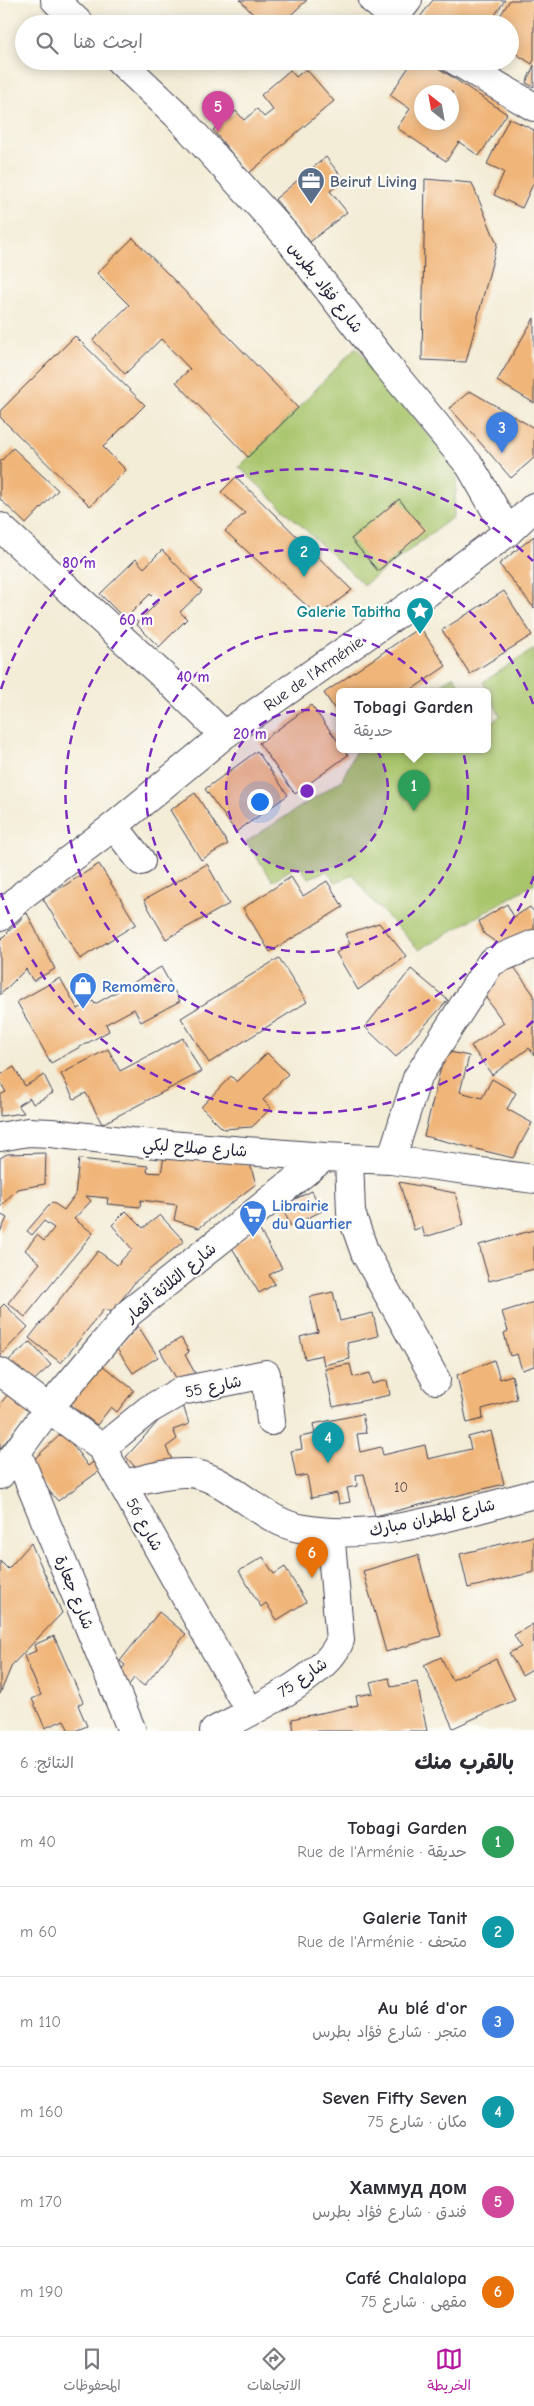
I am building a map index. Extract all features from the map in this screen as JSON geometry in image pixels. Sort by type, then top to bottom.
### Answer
[{"type":"street","points":[[55,0],[71,15]]},
{"type":"street","points":[[373,0],[401,14]]},
{"type":"street","name":"شارع فؤاد بطرس","points":[[130,70],[176,114],[285,234],[384,362],[470,466],[508,532]]},
{"type":"street","points":[[471,70],[534,107]]},
{"type":"street","name":"Rue de l'Arménie","points":[[0,917],[24,894],[114,826],[224,735],[416,601],[508,532],[534,507]]},
{"type":"street","points":[[0,527],[170,682],[224,735]]},
{"type":"street","points":[[114,826],[141,861]]},
{"type":"street","points":[[391,1160],[417,1078],[491,962],[534,944]]},
{"type":"street","name":"شارع صلاح لبكي","points":[[0,1136],[28,1132],[51,1133],[131,1142],[336,1158],[391,1160],[534,1179]]},
{"type":"street","points":[[336,1158],[351,1213],[366,1253],[436,1380]]},
{"type":"street","name":"شارع الثلاثة أقمار","points":[[0,1475],[49,1408],[129,1313],[336,1158]]},
{"type":"street","name":"شارع 56","points":[[0,1372],[102,1448],[250,1712]]},
{"type":"street","name":"شارع 55","points":[[102,1448],[148,1410],[182,1392],[266,1374],[271,1421]]},
{"type":"street","name":"شارع جعارة","points":[[17,1452],[132,1731]]},
{"type":"street","name":"شارع المطران مبارك","points":[[123,1484],[177,1474],[198,1474],[217,1483],[282,1523],[298,1528],[352,1534],[432,1520],[534,1494]]},
{"type":"street","name":"شارع 75","points":[[214,1731],[250,1712],[311,1675],[327,1662],[338,1648],[340,1640],[330,1532]]},
{"type":"green space","points":[[356,347],[458,471],[453,517],[364,585],[239,467]]},
{"type":"green space","points":[[534,649],[534,884],[419,950],[369,897],[353,874],[336,883],[327,871],[309,878],[298,865],[273,881],[246,842],[342,780],[355,753],[491,753],[491,723],[500,716],[491,698],[491,688],[486,688],[483,682]]},
{"type":"green space","points":[[454,676],[461,688],[434,688]]},
{"type":"building","points":[[240,0],[307,0],[291,15],[254,15]]},
{"type":"building","points":[[433,0],[505,0],[495,15],[422,15]]},
{"type":"building","points":[[510,0],[534,0],[534,60],[532,64],[519,56],[519,15],[501,15]]},
{"type":"building","points":[[534,65],[534,87],[526,83]]},
{"type":"building","points":[[290,70],[296,77],[307,70],[334,101],[248,174],[213,130],[236,111],[244,120],[257,109],[264,117],[273,110],[261,95]]},
{"type":"building","points":[[407,70],[441,70],[507,114],[479,156],[459,142],[446,161],[397,128],[410,109],[390,95]]},
{"type":"building","points":[[509,118],[534,130],[534,182],[522,208],[494,195],[504,172],[487,164]]},
{"type":"building","name":"Beirut Living","points":[[326,157],[344,180],[330,191],[347,212],[310,242],[275,199]]},
{"type":"building","points":[[425,179],[472,183],[497,244],[466,362],[422,360]]},
{"type":"building","points":[[133,238],[298,408],[248,457],[176,382],[190,369],[161,339],[125,374],[93,340],[129,305],[97,273]]},
{"type":"building","points":[[534,318],[534,403],[497,381]]},
{"type":"building","points":[[75,336],[145,405],[103,447],[126,470],[90,506],[0,417],[0,411]]},
{"type":"building","points":[[470,391],[534,428],[534,458],[511,478],[450,408]]},
{"type":"building","points":[[13,448],[58,490],[26,524],[0,499],[0,462]]},
{"type":"building","points":[[236,477],[352,590],[318,616],[225,531],[245,513],[221,492]]},
{"type":"building","points":[[399,499],[425,530],[378,571],[351,539]]},
{"type":"building","points":[[534,536],[534,608],[499,564]]},
{"type":"building","points":[[162,550],[202,591],[180,612],[187,619],[159,647],[136,624],[158,602],[150,594],[125,619],[100,594],[136,559],[144,568]]},
{"type":"building","points":[[504,591],[532,635],[470,674],[442,630]]},
{"type":"building","points":[[420,627],[446,666],[414,688],[336,688],[336,711],[324,693]]},
{"type":"building","points":[[311,705],[336,739],[336,753],[347,753],[348,755],[295,794],[259,743]]},
{"type":"building","points":[[257,751],[288,795],[236,832],[205,789]]},
{"type":"building","points":[[195,793],[228,844],[201,860],[170,810]]},
{"type":"building","points":[[99,864],[136,924],[80,959],[43,899]]},
{"type":"building","points":[[207,864],[229,904],[166,939],[144,900]]},
{"type":"building","points":[[291,877],[303,896],[327,881],[343,907],[270,952],[243,908]]},
{"type":"building","points":[[507,904],[514,917],[530,907],[534,912],[534,934],[506,949],[484,934],[479,921]]},
{"type":"building","points":[[27,913],[55,969],[33,981],[26,969],[0,995],[0,940]]},
{"type":"building","points":[[379,923],[406,956],[358,990],[336,953],[350,944],[345,934]]},
{"type":"building","points":[[279,958],[307,1002],[209,1063],[181,1018]]},
{"type":"building","points":[[512,964],[534,995],[534,1055],[529,1048],[492,1075],[471,1046],[504,1023],[479,988]]},
{"type":"building","points":[[161,967],[180,1001],[141,1022],[134,1009],[106,1024],[109,1031],[51,1063],[17,1002],[60,978],[78,1009],[93,1001],[95,1004]]},
{"type":"building","points":[[411,969],[448,1000],[396,1057],[365,1027]]},
{"type":"building","points":[[183,1038],[201,1072],[102,1124],[86,1093],[74,1099],[61,1074],[108,1049],[120,1071]]},
{"type":"building","points":[[445,1051],[469,1056],[460,1092],[482,1098],[492,1079],[516,1093],[507,1109],[532,1123],[513,1158],[424,1136]]},
{"type":"building","points":[[267,1053],[288,1074],[263,1100],[271,1108],[252,1127],[223,1129],[201,1107],[231,1076],[237,1082]]},
{"type":"building","points":[[14,1067],[25,1086],[44,1075],[53,1093],[33,1104],[30,1098],[18,1105],[24,1113],[0,1116],[0,1095],[6,1092],[0,1082],[0,1075]]},
{"type":"building","points":[[46,1153],[45,1184],[17,1189],[0,1207],[0,1158],[7,1154]]},
{"type":"building","points":[[164,1157],[250,1164],[256,1184],[199,1228],[174,1220],[177,1205],[141,1200],[140,1207],[107,1204],[108,1198],[86,1196],[91,1201],[74,1219],[93,1233],[25,1317],[8,1303],[40,1263],[25,1250],[37,1235],[44,1241],[54,1228],[44,1221],[32,1235],[27,1231],[52,1202],[64,1210],[75,1195],[79,1159],[148,1166],[147,1172],[161,1173]]},
{"type":"building","points":[[399,1182],[455,1193],[464,1225],[425,1237],[422,1227],[414,1230]]},
{"type":"building","points":[[312,1191],[322,1211],[291,1226],[281,1206]]},
{"type":"building","points":[[126,1211],[143,1228],[160,1215],[184,1241],[136,1281],[112,1312],[104,1309],[61,1363],[29,1338],[98,1251],[117,1265],[132,1249],[112,1225]]},
{"type":"building","points":[[0,1214],[7,1218],[0,1232]]},
{"type":"building","points":[[259,1229],[282,1268],[269,1275],[275,1284],[259,1293],[231,1246]]},
{"type":"building","points":[[534,1230],[534,1269],[489,1281],[479,1245]]},
{"type":"building","points":[[333,1292],[340,1321],[373,1313],[378,1336],[347,1343],[350,1359],[324,1365],[322,1355],[305,1359],[300,1337],[318,1332],[310,1297]]},
{"type":"building","points":[[534,1302],[534,1366],[522,1370],[517,1354],[510,1356],[504,1333],[508,1331],[502,1312]]},
{"type":"building","points":[[4,1304],[28,1327],[0,1356],[0,1308]]},
{"type":"building","points":[[138,1326],[158,1357],[133,1373],[117,1349]]},
{"type":"building","points":[[181,1338],[189,1352],[185,1355],[195,1373],[179,1383],[160,1350]]},
{"type":"building","points":[[30,1342],[51,1365],[30,1384],[8,1361]]},
{"type":"building","points":[[494,1360],[500,1379],[512,1375],[517,1399],[482,1409],[483,1419],[467,1423],[457,1375]]},
{"type":"building","points":[[98,1362],[134,1390],[117,1412],[111,1407],[97,1425],[67,1402]]},
{"type":"building","points":[[350,1364],[353,1377],[370,1373],[372,1384],[387,1380],[390,1395],[333,1407],[325,1369]]},
{"type":"building","points":[[10,1392],[32,1409],[0,1449],[0,1404]]},
{"type":"building","points":[[183,1405],[189,1424],[173,1430],[177,1439],[166,1447],[173,1462],[139,1471],[126,1457],[161,1418]]},
{"type":"building","points":[[362,1414],[366,1433],[357,1434],[360,1452],[381,1447],[383,1455],[425,1445],[428,1459],[471,1449],[468,1437],[491,1431],[504,1484],[375,1516],[364,1474],[356,1475],[357,1486],[347,1488],[350,1502],[339,1504],[337,1493],[311,1498],[307,1475],[296,1477],[291,1451],[302,1449],[300,1437],[315,1434],[313,1424]]},
{"type":"building","points":[[63,1432],[88,1466],[96,1460],[102,1469],[58,1501],[27,1466]]},
{"type":"building","points":[[534,1536],[534,1572],[468,1588],[460,1554]]},
{"type":"building","points":[[31,1543],[62,1613],[12,1665],[0,1694],[0,1561],[8,1569]]},
{"type":"building","points":[[418,1555],[441,1636],[386,1652],[363,1571]]},
{"type":"building","points":[[263,1557],[274,1574],[285,1567],[306,1602],[277,1620],[266,1603],[261,1607],[239,1571]]},
{"type":"building","points":[[159,1612],[186,1634],[144,1686],[134,1678],[126,1689],[114,1679],[125,1665],[120,1661]]},
{"type":"building","points":[[533,1624],[534,1668],[522,1675],[509,1653],[521,1647],[514,1635]]},
{"type":"building","points":[[54,1636],[83,1702],[78,1705],[87,1726],[75,1731],[69,1731],[64,1720],[45,1728],[32,1699],[41,1695],[24,1656],[36,1651],[34,1645]]},
{"type":"building","points":[[441,1657],[452,1680],[496,1659],[515,1700],[453,1728],[424,1665]]},
{"type":"building","points":[[389,1678],[391,1687],[417,1682],[427,1731],[294,1731],[292,1719],[358,1705],[356,1696],[373,1693],[370,1682]]},
{"type":"place","name":"Хаммуд дом","points":[[218,132]]},
{"type":"place","name":"Beirut Living","points":[[311,205]]},
{"type":"place","name":"Au blé d'or","points":[[502,453]]},
{"type":"place","name":"Galerie Tanit","points":[[304,577]]},
{"type":"place","name":"Galerie Tabitha","points":[[420,635]]},
{"type":"place","name":"Tobagi Garden","points":[[414,811]]},
{"type":"place","name":"Remomero","points":[[83,1010]]},
{"type":"place","name":"Librairie du Quartier","points":[[253,1238]]},
{"type":"place","name":"Seven Fifty Seven","points":[[328,1463]]},
{"type":"place","name":"Café Chalalopa","points":[[312,1578]]}]
